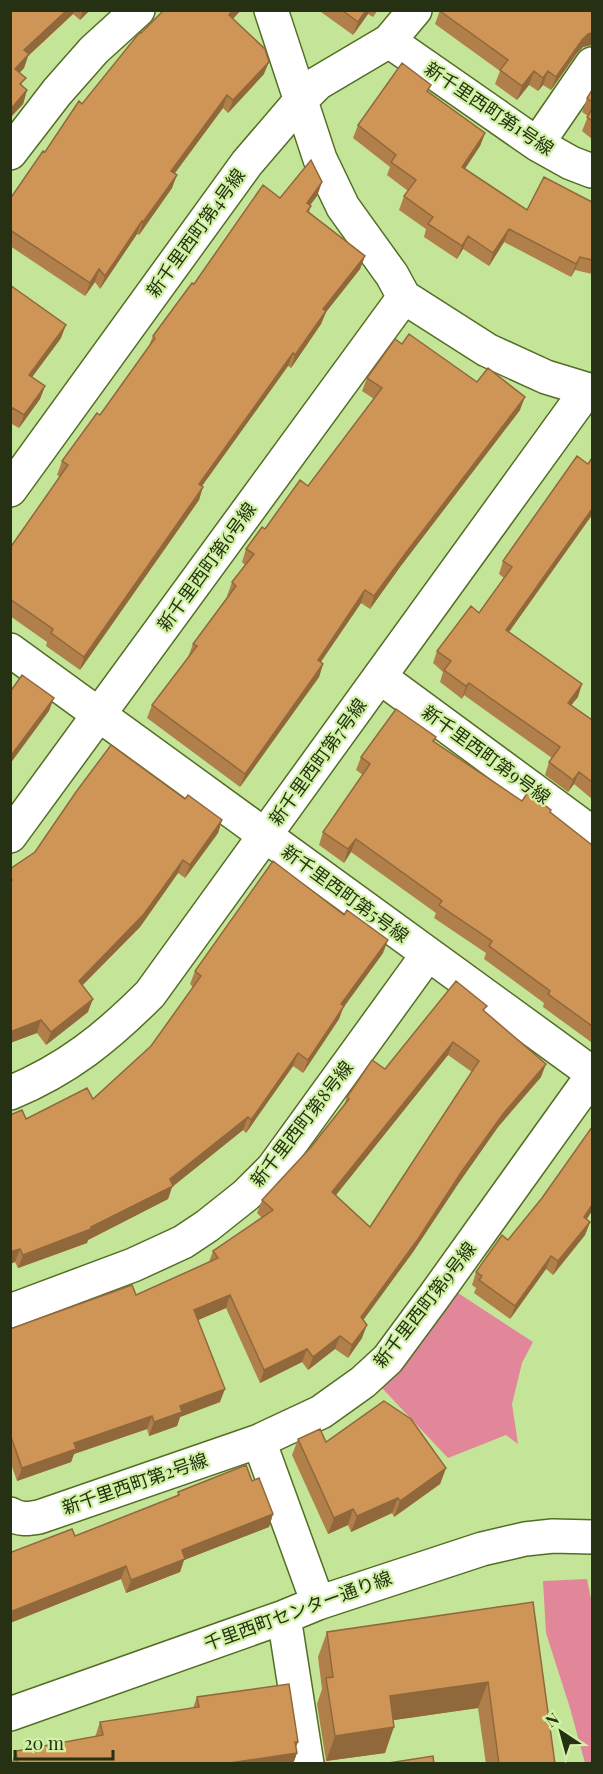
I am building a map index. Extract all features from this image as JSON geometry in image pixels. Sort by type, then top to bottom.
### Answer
[{"type":"street","points":[[10,153],[57,92],[94,50],[138,10]]},
{"type":"street","points":[[271,10],[309,129],[332,185],[343,207],[392,275],[404,297],[488,350],[546,377],[590,391]]},
{"type":"street","name":"新千里西町第4号線","points":[[10,490],[247,163],[318,83],[389,40],[416,10]]},
{"type":"street","name":"新千里西町第1号線","points":[[389,40],[537,144],[571,163],[592,171]]},
{"type":"street","points":[[537,144],[592,64]]},
{"type":"street","name":"新千里西町第6号線","points":[[10,836],[404,297]]},
{"type":"street","name":"新千里西町第7号線","points":[[10,1093],[54,1073],[78,1057],[104,1038],[150,994],[590,391]]},
{"type":"street","name":"新千里西町第5号線","points":[[10,650],[592,1074]]},
{"type":"street","name":"新千里西町第9号線","points":[[380,677],[592,833]]},
{"type":"street","name":"新千里西町第8号線","points":[[10,1311],[165,1251],[207,1226],[246,1195],[273,1168],[428,954]]},
{"type":"street","name":"新千里西町第9号線","points":[[259,1441],[321,1412],[363,1382],[388,1359],[592,1074]]},
{"type":"street","points":[[259,1441],[318,1603]]},
{"type":"street","name":"新千里西町第2号線","points":[[10,1514],[19,1518],[39,1517],[259,1441]]},
{"type":"street","name":"千里西町センター通り線","points":[[10,1714],[318,1603],[482,1549],[525,1539],[592,1537]]},
{"type":"street","points":[[284,1617],[307,1764]]},
{"type":"shaded area","points":[[458,1293],[533,1342],[522,1363],[512,1404],[518,1444],[506,1435],[448,1458],[382,1388],[416,1350]]},
{"type":"shaded area","points":[[587,1579],[592,1604],[592,1764],[585,1763],[546,1633],[543,1581]]},
{"type":"building","points":[[10,10],[67,10],[24,50],[29,54],[15,69],[26,78],[20,84],[27,90],[10,110]]},
{"type":"building","points":[[164,10],[233,10],[229,15],[265,49],[269,62],[233,100],[227,95],[171,171],[177,175],[105,276],[99,269],[90,283],[10,230],[10,199],[79,101],[82,104],[140,32]]},
{"type":"building","points":[[342,10],[366,10],[358,22]]},
{"type":"building","points":[[592,10],[592,33],[582,40],[556,77],[548,71],[543,78],[534,71],[522,86],[500,70],[508,60],[440,11]]},
{"type":"building","points":[[402,63],[431,85],[427,91],[485,133],[462,167],[527,210],[544,177],[592,202],[592,260],[580,257],[576,264],[509,229],[493,253],[468,236],[462,246],[428,224],[433,217],[404,196],[416,180],[391,162],[396,155],[358,125]]},
{"type":"building","points":[[592,90],[592,102],[587,98]]},
{"type":"building","points":[[592,109],[592,121],[587,117]]},
{"type":"building","points":[[311,160],[322,182],[307,203],[311,206],[307,211],[365,256],[323,309],[326,311],[295,355],[293,353],[199,484],[203,487],[84,657],[51,633],[53,629],[10,599],[10,548],[68,465],[62,461],[97,413],[100,415],[155,338],[153,336],[192,283],[194,284],[263,185],[280,198]]},
{"type":"building","points":[[10,285],[66,325],[29,375],[45,386],[24,415],[13,408],[10,411]]},
{"type":"building","points":[[409,334],[477,382],[488,368],[525,397],[374,596],[365,590],[318,660],[323,664],[245,774],[152,705],[197,646],[193,644],[236,586],[232,582],[254,554],[246,549],[262,527],[265,529],[300,480],[308,486],[382,388],[367,378],[395,339],[402,344]]},
{"type":"building","points":[[577,456],[588,464],[592,458],[592,509],[506,630],[582,684],[568,703],[592,720],[592,782],[579,772],[573,780],[549,762],[560,747],[469,683],[466,686],[444,670],[451,661],[437,651],[471,606],[479,613],[512,567],[503,561]]},
{"type":"building","points":[[22,675],[54,698],[10,757],[10,692]]},
{"type":"building","points":[[396,709],[436,737],[433,741],[522,801],[528,792],[592,845],[592,1026],[548,994],[550,991],[489,946],[492,941],[439,905],[442,901],[356,839],[348,849],[323,832],[370,764],[361,757]]},
{"type":"building","points":[[111,745],[185,799],[188,795],[222,820],[190,865],[183,860],[144,914],[79,981],[93,999],[51,1032],[41,1020],[10,1032],[10,881],[12,880],[10,869],[35,852]]},
{"type":"building","points":[[273,861],[344,915],[347,910],[388,940],[341,1004],[344,1006],[308,1060],[298,1053],[251,1120],[248,1117],[170,1179],[173,1186],[91,1229],[23,1255],[20,1249],[10,1252],[10,1115],[22,1110],[26,1119],[87,1088],[93,1099],[151,1046],[201,976],[195,971]]},
{"type":"building","points":[[456,981],[487,1006],[483,1010],[546,1064],[503,1114],[462,1171],[418,1239],[361,1317],[367,1325],[352,1345],[340,1336],[313,1357],[307,1349],[264,1370],[230,1295],[194,1310],[225,1389],[180,1406],[182,1412],[154,1422],[152,1416],[74,1443],[76,1449],[22,1468],[10,1434],[10,1329],[132,1285],[136,1295],[218,1258],[213,1251],[273,1210],[262,1200],[311,1147],[349,1099],[347,1097],[372,1060],[385,1069]],"holes":[[[453,1042],[479,1061],[370,1227],[332,1192]]]},
{"type":"building","points":[[592,1127],[592,1205],[584,1217],[590,1222],[558,1261],[551,1256],[515,1306],[479,1280],[482,1276],[476,1272],[502,1235],[508,1240],[542,1198]]},
{"type":"building","points":[[384,1401],[411,1419],[446,1468],[400,1501],[398,1498],[357,1516],[353,1509],[334,1518],[298,1439],[320,1429],[326,1442]]},
{"type":"building","points":[[246,1465],[252,1481],[259,1478],[273,1514],[182,1550],[185,1559],[131,1580],[126,1566],[10,1612],[10,1550],[12,1552],[72,1529],[75,1536],[179,1495],[178,1492]]},
{"type":"building","points":[[533,1602],[555,1764],[499,1764],[488,1682],[390,1696],[394,1727],[335,1736],[326,1678],[333,1677],[327,1632]]},
{"type":"building","points":[[289,1684],[298,1742],[295,1742],[297,1753],[223,1764],[18,1764],[16,1751],[103,1735],[100,1722],[199,1707],[197,1697]]},
{"type":"building","points":[[433,1756],[434,1764],[382,1764]]}]
